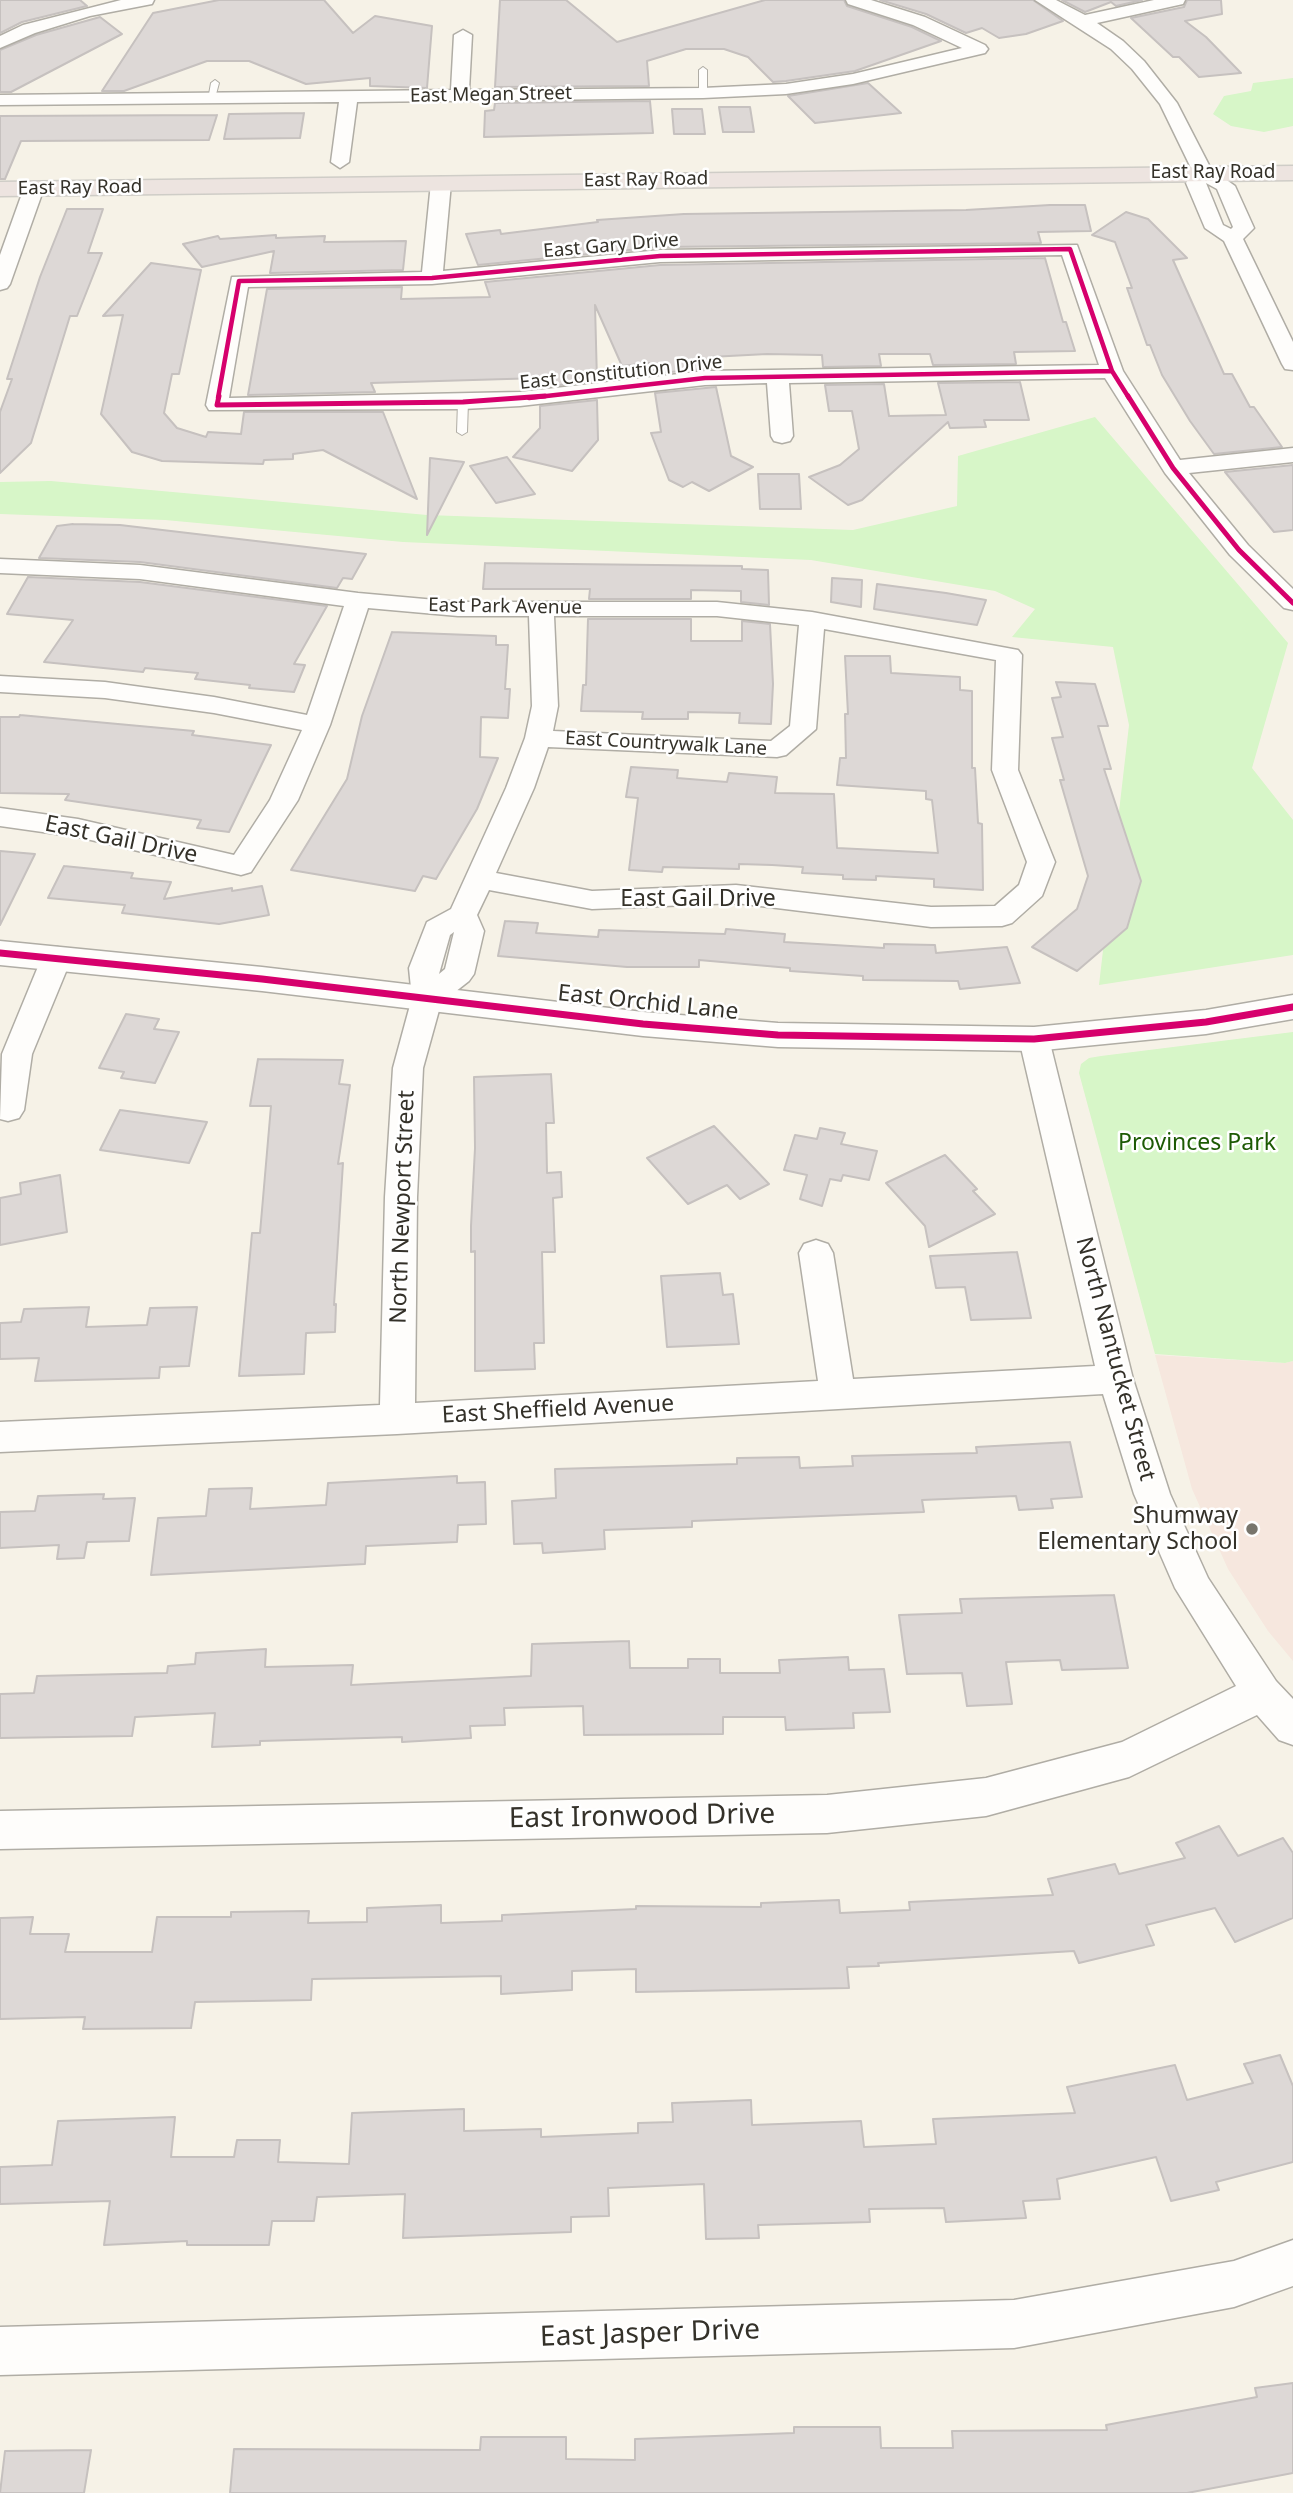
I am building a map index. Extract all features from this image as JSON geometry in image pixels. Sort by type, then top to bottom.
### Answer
[{"type":"main road","name":"East Ray Road","points":[[1166,151],[1218,151]]},
{"type":"main road","points":[[313,162],[365,162]]},
{"type":"main road","name":"East Ray Road","points":[[0,189],[1203,172],[1293,173]]},
{"type":"street","points":[[0,43],[29,29],[87,12],[145,0]]},
{"type":"street","name":"East Megan Street","points":[[0,100],[213,90],[349,96],[704,93],[786,89],[853,79],[979,49],[919,21],[854,0]]},
{"type":"street","points":[[1043,0],[1083,21],[1117,45],[1138,65],[1168,103],[1203,172],[1196,183],[1215,228],[1233,238],[1293,364]]},
{"type":"street","points":[[1083,21],[1177,0]]},
{"type":"street","points":[[460,95],[463,35]]},
{"type":"street","points":[[340,162],[349,96]]},
{"type":"street","points":[[432,278],[441,183]]},
{"type":"street","points":[[0,284],[6,250],[34,188]]},
{"type":"street","name":"East Gary Drive","points":[[217,405],[239,281],[432,278],[660,256],[1070,249],[1112,371]]},
{"type":"street","points":[[1112,371],[1173,468],[1239,550],[1293,603]]},
{"type":"street","name":"East Constitution Drive","points":[[217,405],[520,399],[705,378],[1112,371]]},
{"type":"street","points":[[777,376],[782,436]]},
{"type":"street","points":[[1173,468],[1293,455]]},
{"type":"street","name":"East Park Avenue","points":[[0,566],[140,572],[358,600],[458,609],[717,610],[812,619],[1009,655],[1005,770],[1041,862],[1032,888],[1002,916]]},
{"type":"street","points":[[0,684],[105,690],[214,705],[317,725],[358,600]]},
{"type":"street","points":[[427,998],[459,974],[469,931],[463,915],[520,788],[538,738],[545,706],[541,608]]},
{"type":"street","name":"East Countrywalk Lane","points":[[538,738],[777,749],[803,729],[812,619]]},
{"type":"street","name":"East Gail Drive","points":[[0,817],[78,828],[241,866],[284,800],[317,725]]},
{"type":"street","name":"East Gail Drive","points":[[480,879],[592,900],[736,894],[931,917],[1002,916]]},
{"type":"street","name":"East Orchid Lane","points":[[0,953],[57,957],[643,1024],[778,1035],[1034,1039],[1206,1022],[1293,1007]]},
{"type":"street","points":[[8,1110],[17,1054],[57,957]]},
{"type":"street","name":"North Newport Street","points":[[397,1419],[401,1197],[408,1068],[427,998]]},
{"type":"street","name":"North Nantucket Street","points":[[1034,1039],[1116,1379],[1152,1494],[1194,1588],[1262,1693],[1293,1727]]},
{"type":"street","points":[[816,1253],[838,1395]]},
{"type":"street","name":"East Sheffield Avenue","points":[[0,1437],[397,1419],[1116,1379]]},
{"type":"street","name":"East Ironwood Drive","points":[[0,1830],[827,1814],[986,1797],[1129,1759],[1262,1693]]},
{"type":"street","name":"East Jasper Drive","points":[[0,2351],[1014,2324],[1234,2284],[1293,2263]]},
{"type":"lane","points":[[703,70],[704,93]]},
{"type":"lane","points":[[463,402],[463,432]]},
{"type":"shaded area","name":"Shumway Elementary School","points":[[1155,1355],[1285,1363],[1293,1361],[1293,1661],[1268,1631],[1228,1569],[1192,1489]]},
{"type":"green space","points":[[1293,78],[1293,126],[1264,132],[1231,126],[1213,114],[1224,96],[1251,91],[1253,83]]},
{"type":"green space","points":[[1095,417],[1288,643],[1252,768],[1293,820],[1293,955],[1099,985],[1129,725],[1113,647],[1012,637],[1035,609],[995,591],[811,560],[403,542],[165,520],[0,514],[0,482],[51,481],[427,515],[853,530],[957,506],[958,456]]},
{"type":"green space","name":"Provinces Park","points":[[1293,1032],[1293,1361],[1285,1363],[1155,1354],[1079,1073],[1081,1064],[1089,1058],[1101,1056]]},
{"type":"building","points":[[0,0],[80,0],[87,6],[22,22],[0,33]]},
{"type":"building","points":[[219,0],[324,0],[353,33],[375,16],[432,26],[427,88],[370,86],[370,78],[306,84],[249,61],[207,61],[124,91],[102,91],[153,13]]},
{"type":"building","points":[[500,0],[566,0],[617,42],[765,0],[844,0],[847,6],[912,27],[941,41],[855,71],[786,81],[773,82],[748,57],[724,49],[686,49],[647,61],[649,86],[495,87]]},
{"type":"building","points":[[880,0],[1033,0],[1063,21],[1026,34],[999,38],[982,28],[966,33],[926,14]]},
{"type":"building","points":[[1062,0],[1142,0],[1116,6],[1111,2],[1085,12]]},
{"type":"building","points":[[1187,0],[1221,0],[1222,14],[1185,21],[1206,37],[1241,73],[1199,77],[1131,18],[1184,7]]},
{"type":"building","points":[[100,17],[122,34],[11,92],[0,92],[0,50],[36,35]]},
{"type":"building","points":[[868,83],[901,113],[815,123],[788,96]]},
{"type":"building","points":[[650,101],[653,133],[484,137],[485,111],[494,110],[495,103]]},
{"type":"building","points":[[719,107],[750,107],[754,132],[723,132]]},
{"type":"building","points":[[672,109],[702,109],[705,134],[674,134]]},
{"type":"building","points":[[304,113],[300,138],[224,139],[229,114]]},
{"type":"building","points":[[217,115],[209,140],[21,141],[5,179],[0,179],[0,116]]},
{"type":"building","points":[[1085,205],[1091,231],[1038,232],[1041,243],[660,247],[478,265],[466,234],[500,230],[501,234],[598,222],[597,220],[684,214],[966,210]]},
{"type":"building","points":[[67,209],[103,209],[88,253],[102,253],[77,316],[70,316],[31,443],[0,473],[0,412],[12,379],[7,379],[40,277]]},
{"type":"building","points":[[1126,212],[1148,219],[1187,258],[1173,260],[1224,374],[1232,374],[1250,407],[1254,407],[1282,447],[1214,454],[1190,421],[1162,375],[1150,345],[1147,345],[1127,288],[1132,288],[1115,242],[1092,235]]},
{"type":"building","points":[[276,235],[276,238],[325,236],[324,242],[406,241],[403,270],[270,273],[274,251],[202,267],[183,244],[218,236],[220,239]]},
{"type":"building","points":[[1045,258],[1063,322],[1066,322],[1075,351],[1014,352],[1016,364],[933,365],[930,354],[879,354],[881,366],[823,367],[822,355],[767,354],[710,357],[712,368],[651,374],[649,363],[622,366],[595,305],[597,381],[541,387],[541,378],[371,383],[375,392],[248,395],[267,289],[402,287],[401,299],[490,297],[485,282],[660,265]]},
{"type":"building","points":[[151,263],[201,270],[179,374],[172,374],[164,413],[177,428],[206,437],[208,432],[241,434],[244,412],[383,412],[417,499],[323,450],[293,454],[293,459],[264,460],[263,464],[162,461],[132,452],[101,414],[123,315],[103,316]]},
{"type":"building","points":[[1020,382],[1029,420],[984,420],[986,427],[950,428],[948,422],[862,500],[848,505],[809,477],[840,465],[859,449],[852,411],[829,411],[825,385],[884,384],[889,416],[946,415],[938,383]]},
{"type":"building","points":[[716,387],[731,456],[753,467],[709,491],[692,482],[683,487],[669,480],[651,433],[661,432],[655,393]]},
{"type":"building","points":[[597,400],[598,440],[572,471],[513,457],[540,428],[540,406]]},
{"type":"building","points":[[507,457],[535,494],[496,503],[470,466]]},
{"type":"building","points":[[430,458],[464,462],[427,535]]},
{"type":"building","points":[[1293,465],[1293,530],[1274,532],[1225,472]]},
{"type":"building","points":[[758,474],[799,474],[801,509],[760,509]]},
{"type":"building","points":[[120,525],[366,554],[352,579],[343,578],[337,588],[140,562],[39,558],[57,526]]},
{"type":"building","points":[[485,563],[742,566],[742,569],[768,570],[769,605],[741,602],[741,591],[691,590],[691,599],[589,599],[590,589],[483,589]]},
{"type":"building","points":[[28,577],[140,582],[327,606],[294,664],[305,665],[294,692],[249,688],[250,685],[195,679],[198,673],[145,668],[143,672],[44,662],[73,620],[7,614]]},
{"type":"building","points":[[832,578],[862,580],[861,607],[831,602]]},
{"type":"building","points":[[877,584],[986,600],[977,625],[874,609]]},
{"type":"building","points":[[588,619],[691,619],[691,641],[742,641],[742,621],[770,624],[773,684],[771,724],[739,723],[740,713],[688,712],[688,719],[642,719],[643,712],[581,711],[583,685],[586,685]]},
{"type":"building","points":[[392,632],[496,636],[496,645],[508,645],[505,689],[510,689],[508,718],[481,717],[480,757],[498,758],[477,809],[436,879],[423,876],[415,891],[291,870],[347,779],[362,716]]},
{"type":"building","points":[[845,656],[890,656],[891,673],[960,677],[960,690],[972,691],[972,768],[975,768],[978,823],[982,824],[983,890],[934,887],[934,879],[876,876],[876,880],[843,879],[843,875],[802,873],[803,867],[772,865],[739,864],[739,869],[663,867],[662,872],[629,870],[638,798],[626,797],[631,767],[678,770],[677,778],[727,782],[729,773],[777,777],[775,793],[834,794],[837,848],[938,853],[932,800],[926,799],[926,791],[837,785],[840,758],[846,758],[845,714],[848,714]]},
{"type":"building","points":[[1056,682],[1095,684],[1108,726],[1098,726],[1111,769],[1104,769],[1141,881],[1127,928],[1077,971],[1032,947],[1077,909],[1088,876],[1060,780],[1064,780],[1052,738],[1063,737],[1052,698],[1061,697]]},
{"type":"building","points":[[20,715],[194,731],[192,735],[271,745],[229,832],[197,828],[201,820],[65,800],[69,794],[0,793],[0,717]]},
{"type":"building","points":[[0,851],[35,854],[0,925]]},
{"type":"building","points":[[64,866],[133,873],[131,878],[171,882],[164,899],[262,886],[269,915],[219,924],[122,913],[125,905],[48,898]]},
{"type":"building","points":[[505,921],[538,923],[536,933],[598,937],[599,930],[725,934],[726,929],[785,934],[784,942],[884,948],[884,944],[935,945],[936,953],[1007,947],[1020,983],[960,989],[958,981],[863,980],[863,976],[790,971],[790,968],[699,960],[699,967],[627,967],[498,956]]},
{"type":"building","points":[[126,1014],[159,1019],[154,1029],[179,1032],[155,1083],[121,1078],[124,1072],[99,1068]]},
{"type":"building","points":[[258,1059],[343,1060],[339,1084],[350,1085],[338,1164],[343,1163],[334,1305],[336,1304],[335,1332],[306,1333],[304,1374],[239,1376],[252,1233],[260,1233],[271,1106],[250,1106]]},
{"type":"building","points":[[551,1074],[554,1123],[546,1123],[547,1173],[561,1172],[562,1197],[553,1198],[555,1252],[542,1252],[544,1343],[534,1343],[535,1369],[475,1371],[475,1251],[471,1252],[475,1148],[474,1077]]},
{"type":"building","points":[[120,1110],[207,1122],[189,1163],[100,1150]]},
{"type":"building","points":[[714,1126],[769,1184],[740,1199],[727,1185],[688,1204],[647,1158]]},
{"type":"building","points":[[820,1128],[845,1133],[841,1144],[877,1151],[869,1180],[843,1175],[841,1181],[830,1179],[822,1206],[800,1199],[807,1175],[784,1170],[795,1135],[817,1139]]},
{"type":"building","points":[[945,1155],[977,1189],[973,1191],[995,1214],[929,1247],[925,1226],[886,1183]]},
{"type":"building","points":[[60,1175],[67,1232],[0,1245],[0,1198],[21,1194],[20,1183]]},
{"type":"building","points":[[1017,1252],[1031,1318],[971,1320],[965,1287],[936,1288],[930,1256]]},
{"type":"building","points":[[720,1273],[723,1295],[733,1294],[739,1344],[667,1347],[661,1276]]},
{"type":"building","points":[[89,1307],[86,1327],[147,1325],[150,1308],[197,1307],[189,1366],[160,1367],[159,1378],[35,1381],[39,1358],[0,1359],[0,1323],[21,1322],[24,1309]]},
{"type":"building","points":[[1070,1442],[1082,1497],[1051,1499],[1053,1508],[1019,1510],[1016,1496],[922,1500],[924,1512],[692,1521],[692,1527],[604,1530],[605,1549],[543,1553],[542,1543],[514,1544],[512,1501],[556,1498],[555,1469],[737,1464],[737,1458],[799,1457],[800,1468],[853,1466],[852,1456],[977,1453],[976,1447]]},
{"type":"building","points":[[457,1476],[457,1483],[485,1482],[486,1524],[458,1525],[457,1542],[366,1546],[365,1564],[151,1575],[158,1518],[206,1516],[209,1489],[252,1488],[250,1509],[326,1505],[328,1483]]},
{"type":"building","points":[[104,1494],[103,1499],[135,1498],[129,1541],[87,1542],[84,1558],[57,1559],[59,1545],[0,1548],[0,1512],[35,1511],[38,1496]]},
{"type":"building","points":[[1114,1595],[1128,1668],[1062,1670],[1060,1660],[1006,1662],[1012,1704],[967,1706],[962,1673],[907,1674],[899,1615],[962,1613],[960,1599]]},
{"type":"building","points":[[629,1641],[630,1668],[688,1668],[688,1659],[720,1659],[720,1673],[780,1673],[779,1660],[848,1657],[849,1670],[884,1669],[890,1712],[853,1713],[854,1728],[786,1730],[785,1717],[723,1717],[723,1734],[584,1735],[583,1706],[504,1708],[505,1725],[470,1726],[471,1738],[402,1742],[402,1737],[260,1741],[260,1745],[212,1747],[215,1713],[135,1717],[132,1736],[0,1738],[0,1694],[34,1693],[37,1676],[167,1673],[168,1666],[195,1664],[196,1653],[266,1649],[265,1667],[353,1665],[351,1685],[531,1676],[532,1644]]},
{"type":"building","points":[[1219,1826],[1238,1856],[1283,1838],[1293,1853],[1293,1918],[1235,1942],[1215,1908],[1146,1925],[1154,1945],[1079,1963],[1074,1951],[878,1963],[879,1966],[847,1967],[849,1988],[636,1992],[636,1969],[572,1971],[572,1990],[501,1994],[501,1976],[312,1979],[311,2000],[195,2002],[191,2028],[83,2029],[85,2017],[0,2019],[0,1918],[33,1917],[30,1934],[69,1934],[65,1952],[152,1952],[157,1917],[231,1917],[231,1912],[309,1911],[308,1923],[367,1922],[367,1908],[441,1905],[441,1923],[502,1921],[502,1915],[636,1909],[636,1906],[761,1907],[761,1903],[839,1900],[840,1913],[910,1910],[909,1902],[1053,1895],[1048,1879],[1115,1864],[1119,1874],[1185,1858],[1176,1843]]},
{"type":"building","points":[[1280,2055],[1293,2086],[1293,2162],[1216,2182],[1219,2190],[1171,2201],[1156,2157],[1057,2179],[1060,2199],[1023,2201],[1026,2218],[946,2222],[944,2208],[869,2209],[870,2222],[758,2225],[759,2238],[706,2239],[704,2184],[608,2188],[609,2216],[571,2217],[571,2232],[403,2238],[405,2194],[317,2197],[314,2221],[272,2221],[269,2245],[187,2245],[187,2241],[104,2245],[110,2201],[0,2204],[0,2167],[52,2165],[58,2121],[175,2117],[171,2157],[234,2157],[237,2140],[280,2140],[278,2162],[349,2164],[352,2113],[464,2109],[464,2131],[541,2129],[541,2137],[638,2133],[638,2123],[673,2122],[672,2103],[751,2100],[752,2125],[861,2121],[864,2147],[936,2144],[933,2119],[1075,2113],[1067,2087],[1175,2065],[1187,2100],[1253,2083],[1244,2064]]},
{"type":"building","points":[[1293,2383],[1293,2473],[1187,2493],[230,2493],[234,2449],[480,2450],[481,2437],[566,2437],[566,2459],[635,2460],[635,2439],[794,2433],[794,2427],[880,2427],[881,2448],[953,2448],[952,2431],[1107,2430],[1106,2425],[1257,2397],[1255,2388]]},
{"type":"building","points":[[91,2450],[84,2493],[0,2493],[5,2451]]},
{"type":"cycle path","points":[[1112,371],[705,378],[520,399],[217,405],[239,281],[432,278],[660,256],[1070,249],[1112,371],[1173,468],[1239,550],[1293,603]]},
{"type":"cycle path","points":[[0,953],[262,979],[643,1024],[778,1035],[1034,1039],[1206,1022],[1293,1007]]},
{"type":"place","name":"Shumway Elementary School","points":[[1252,1529]]}]
